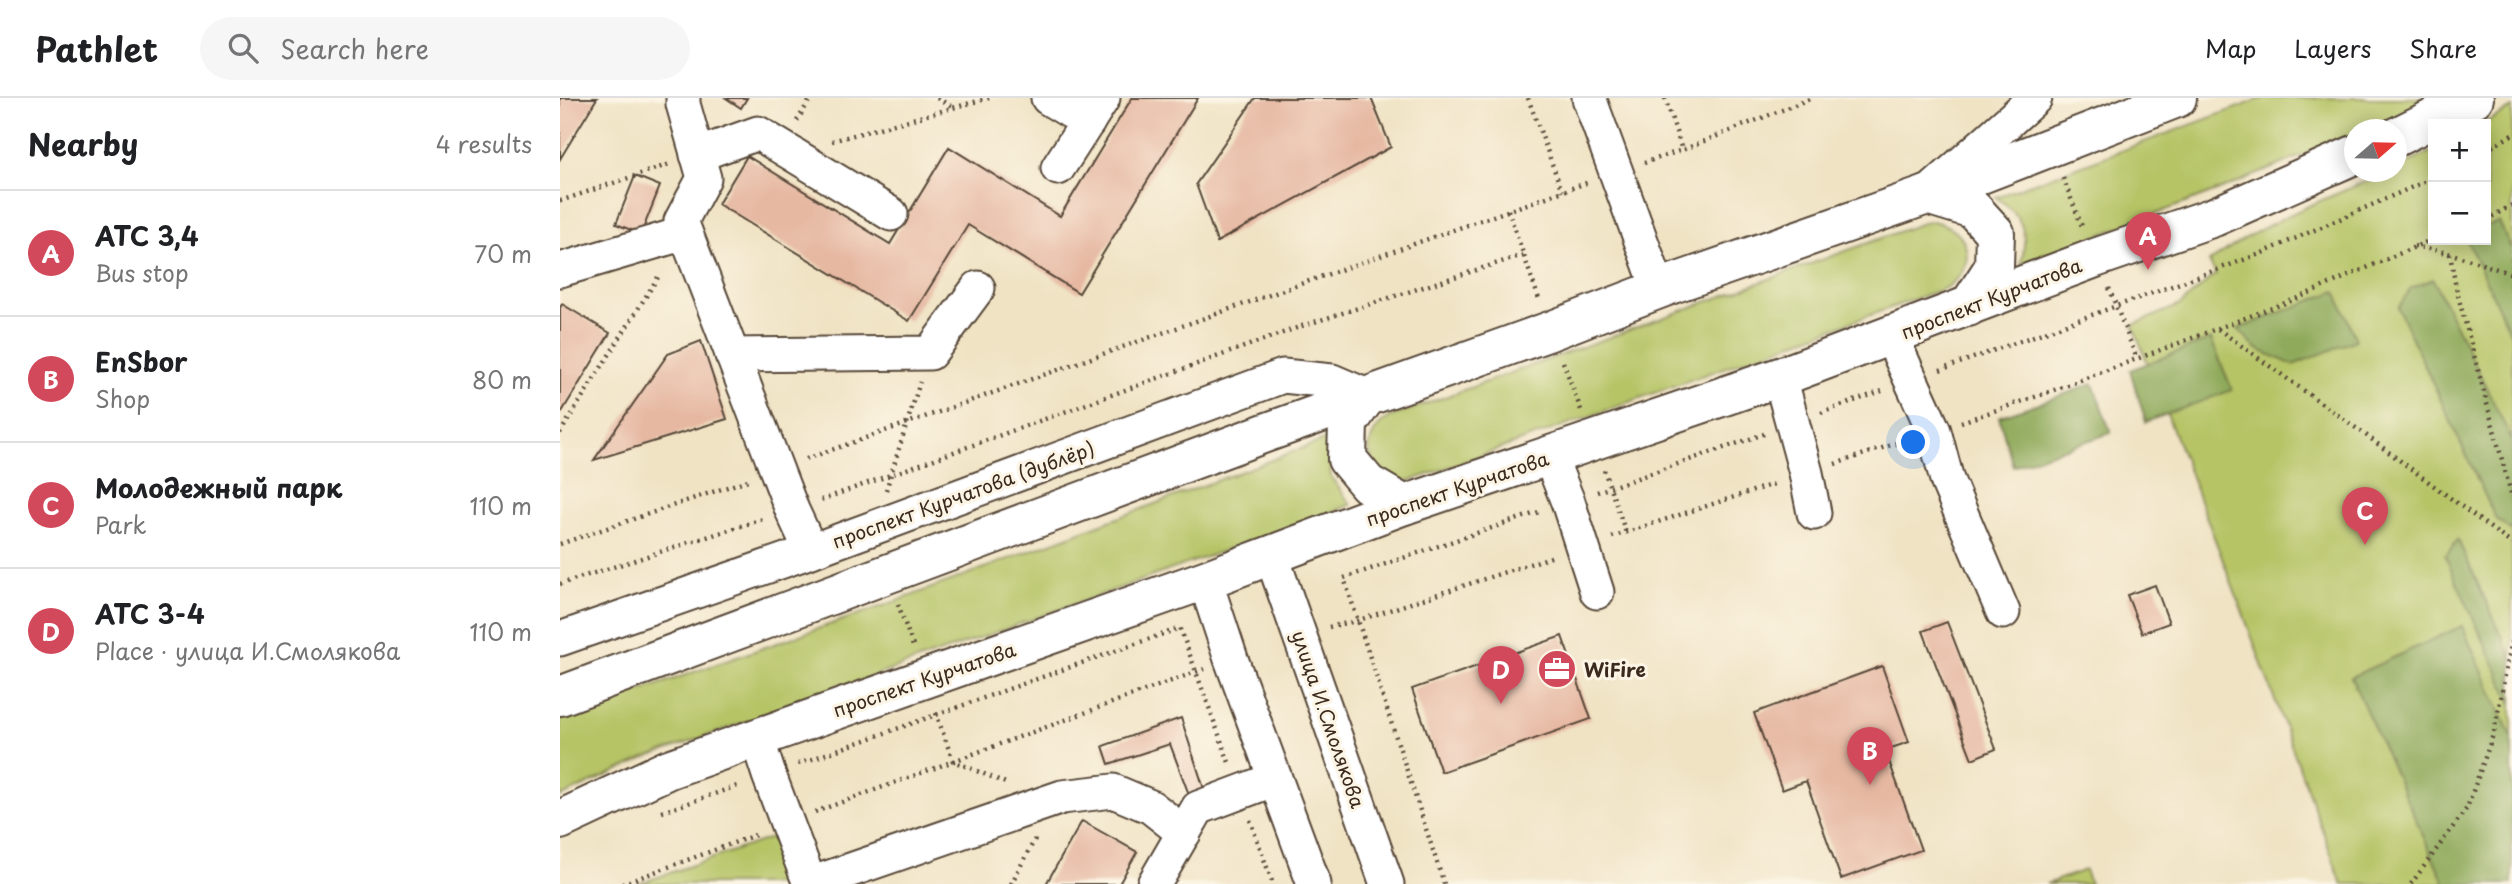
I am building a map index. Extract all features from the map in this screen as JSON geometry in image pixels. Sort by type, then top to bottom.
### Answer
[{"type":"main road","points":[[560,696],[1667,286],[1927,195],[2177,98]]},
{"type":"main road","points":[[2407,131],[2474,98]]},
{"type":"main road","name":"проспект Курчатова","points":[[560,821],[669,769],[1205,580],[1404,505],[1780,377],[2095,258],[2214,217],[2344,159]]},
{"type":"main road","points":[[1927,195],[1973,209],[1995,233],[1994,267],[1968,307]]},
{"type":"main road","points":[[1367,396],[1348,423],[1347,459],[1368,484],[1404,505]]},
{"type":"street","points":[[683,98],[704,178],[681,220],[776,470],[811,551]]},
{"type":"street","points":[[1048,98],[1095,110],[1058,168]]},
{"type":"street","points":[[1589,98],[1625,170]]},
{"type":"street","points":[[1608,98],[1625,170],[1667,286]]},
{"type":"street","points":[[1927,195],[2035,98]]},
{"type":"street","points":[[697,155],[758,133],[891,214]]},
{"type":"street","points":[[560,270],[685,233]]},
{"type":"street","points":[[732,355],[930,353],[978,288]]},
{"type":"street","points":[[1891,336],[1934,431],[1947,480],[2003,612]]},
{"type":"street","name":"проспект Курчатова (дублёр)","points":[[560,639],[811,551],[1283,376],[1332,381],[1367,396]]},
{"type":"street","points":[[1780,377],[1814,513]]},
{"type":"street","points":[[1550,457],[1568,502],[1597,592]]},
{"type":"street","name":"улица И.Смолякова","points":[[1271,554],[1387,884]]},
{"type":"street","points":[[1205,580],[1231,659],[1314,884]]},
{"type":"street","points":[[757,738],[810,884],[1062,797],[1113,791],[1151,807],[1184,833]]},
{"type":"street","points":[[1154,884],[1198,808],[1275,779]]},
{"type":"path","points":[[937,98],[954,108]]},
{"type":"path","points":[[791,153],[989,98]]},
{"type":"path","points":[[1528,98],[1562,191]]},
{"type":"path","points":[[1664,98],[1682,150]]},
{"type":"path","points":[[560,544],[1682,150],[1812,98]]},
{"type":"path","points":[[2491,147],[2512,135]]},
{"type":"path","points":[[2051,148],[2137,359]]},
{"type":"path","points":[[560,201],[697,155]]},
{"type":"path","points":[[1444,884],[1344,578],[1793,424],[2260,254],[2428,180]]},
{"type":"path","points":[[2491,217],[2512,205]]},
{"type":"path","points":[[1508,210],[1626,533]]},
{"type":"path","points":[[560,433],[685,233]]},
{"type":"path","points":[[2413,246],[2451,254],[2512,274]]},
{"type":"path","points":[[560,584],[792,510],[1289,331],[1523,254]]},
{"type":"path","points":[[2451,254],[2512,490]]},
{"type":"path","points":[[2451,254],[2456,288],[2512,497]]},
{"type":"path","points":[[2217,328],[2512,544]]},
{"type":"path","points":[[872,528],[930,353]]},
{"type":"path","points":[[888,574],[953,761],[1028,792],[1034,806],[1041,828],[1011,884]]},
{"type":"path","points":[[656,814],[1180,628],[1273,884]]},
{"type":"path","points":[[2411,884],[2467,808],[2494,733],[2512,640]]},
{"type":"path","points":[[622,884],[1231,659]]},
{"type":"green space","points":[[2263,98],[2430,98],[2392,119],[2344,119],[2344,138],[2217,191],[2021,264],[2024,243],[2022,226],[2012,211],[1996,197]]},
{"type":"green space","points":[[2512,108],[2512,884],[2342,884],[2243,613],[2133,325],[2180,305],[2216,274],[2209,262],[2251,235],[2319,201],[2365,182],[2407,182],[2407,163],[2428,153],[2428,245],[2491,245],[2491,120]]},
{"type":"green space","points":[[1933,221],[1956,232],[1966,250],[1963,270],[1945,288],[1413,480],[1398,480],[1386,476],[1377,469],[1372,459],[1372,437],[1378,427],[1390,417]]},
{"type":"green space","points":[[2499,222],[2512,250],[2512,337],[2469,245],[2491,245],[2491,224]]},
{"type":"green space","points":[[2433,279],[2512,440],[2512,531],[2496,519],[2398,308],[2411,288]]},
{"type":"green space","points":[[2336,291],[2356,340],[2293,365],[2257,349],[2238,329]]},
{"type":"green space","points":[[2211,339],[2232,390],[2146,422],[2130,370]]},
{"type":"green space","points":[[2093,384],[2111,433],[2013,466],[1999,417]]},
{"type":"green space","points":[[1327,439],[1331,477],[1351,505],[645,758],[560,797],[560,719],[897,601]]},
{"type":"green space","points":[[2458,540],[2512,658],[2512,703],[2445,556]]},
{"type":"green space","points":[[2462,626],[2512,738],[2512,884],[2445,884],[2351,677]]},
{"type":"green space","points":[[776,836],[783,884],[638,884]]},
{"type":"green space","points":[[2085,870],[2090,884],[2046,884]]},
{"type":"building","points":[[560,98],[597,98],[560,159]]},
{"type":"building","points":[[726,98],[747,98],[741,108]]},
{"type":"building","points":[[1132,98],[1198,98],[1079,293],[968,225],[909,321],[718,204],[747,156],[890,244],[949,147],[1060,216]]},
{"type":"building","points":[[1255,98],[1371,98],[1391,147],[1217,242],[1196,184]]},
{"type":"building","points":[[635,176],[660,186],[641,234],[616,224]]},
{"type":"building","points":[[562,304],[610,333],[560,415],[560,308]]},
{"type":"building","points":[[701,341],[727,419],[594,460],[668,354]]},
{"type":"building","points":[[2155,585],[2169,623],[2142,633],[2127,595]]},
{"type":"building","points":[[1947,622],[1996,749],[1972,759],[1923,631]]},
{"type":"building","points":[[1562,636],[1591,719],[1441,772],[1412,689]]},
{"type":"building","points":[[1882,666],[1909,742],[1885,750],[1921,850],[1841,879],[1806,781],[1782,790],[1754,713]]},
{"type":"building","points":[[1181,718],[1206,795],[1191,800],[1170,744],[1109,764],[1103,746]]},
{"type":"building","points":[[1082,821],[1137,852],[1119,884],[1046,884]]},
{"type":"place","name":"АТС 3,4","points":[[2148,270]]},
{"type":"place","name":"Молодежный парк","points":[[2365,545]]},
{"type":"place","name":"WiFire","points":[[1557,669]]},
{"type":"place","name":"АТС 3-4","points":[[1501,704]]},
{"type":"place","name":"EnSbor","points":[[1870,785]]}]
